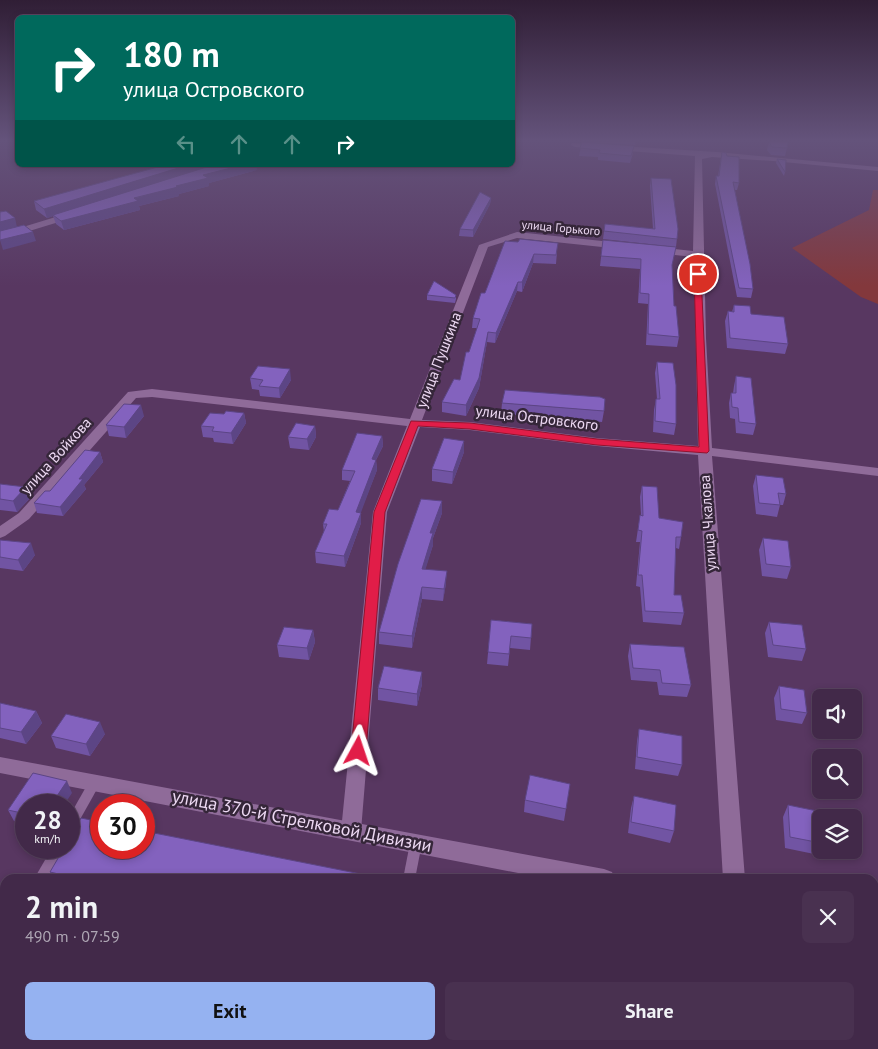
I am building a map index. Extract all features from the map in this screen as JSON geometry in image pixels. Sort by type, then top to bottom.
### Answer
[{"type":"street","name":"улица Чкалова","points":[[698,189],[697,254],[704,451],[734,874]]},
{"type":"street","points":[[0,238],[83,211]]},
{"type":"street","name":"улица Горького","points":[[484,244],[518,236],[631,247]]},
{"type":"street","name":"улица Пушкина","points":[[351,830],[380,512],[484,244]]},
{"type":"street","points":[[650,249],[697,254]]},
{"type":"street","name":"улица Островского","points":[[132,395],[152,393],[288,410],[414,423],[470,426],[597,442],[704,451],[878,472]]},
{"type":"street","name":"улица Войкова","points":[[0,533],[24,516],[132,395]]},
{"type":"street","name":"улица 370-й Стрелковой Дивизии","points":[[0,765],[578,874]]},
{"type":"lane","points":[[80,809],[95,782]]},
{"type":"lane","points":[[410,874],[416,843]]},
{"type":"lane","points":[[43,874],[52,859]]},
{"type":"shaded area","points":[[873,190],[878,190],[878,304],[861,297],[792,248],[869,210]]},
{"type":"building","points":[[78,189],[110,189],[44,209],[34,201]]},
{"type":"building","points":[[136,189],[170,189],[134,198],[138,201],[61,221],[53,215]]},
{"type":"building","points":[[652,189],[672,189],[678,229],[677,239],[604,231],[605,224],[655,229]]},
{"type":"building","points":[[719,189],[734,189],[750,264],[753,289],[739,288]]},
{"type":"building","points":[[480,192],[491,198],[473,230],[460,229]]},
{"type":"building","points":[[6,211],[15,218],[0,222],[0,212]]},
{"type":"building","points":[[24,225],[33,232],[0,240],[0,231]]},
{"type":"building","points":[[520,239],[558,243],[556,255],[534,254],[522,282],[518,282],[496,333],[488,332],[479,378],[466,405],[442,402],[454,379],[460,380],[466,352],[469,352],[480,319],[473,318],[481,293],[485,293],[505,241],[518,242]]},
{"type":"building","points":[[603,240],[676,247],[672,265],[674,306],[676,306],[679,337],[648,334],[649,294],[640,293],[641,259],[601,256]]},
{"type":"building","points":[[434,281],[456,295],[455,298],[427,295]]},
{"type":"building","points":[[734,305],[750,306],[751,314],[784,317],[788,344],[730,338],[728,311],[734,312]]},
{"type":"building","points":[[657,362],[673,363],[676,385],[676,424],[655,421],[656,399],[660,399]]},
{"type":"building","points":[[258,366],[290,369],[279,388],[259,386],[263,380],[250,378]]},
{"type":"building","points":[[736,376],[751,378],[756,424],[739,422],[738,408],[732,407],[731,393],[736,393]]},
{"type":"building","points":[[505,390],[600,397],[605,399],[604,411],[502,403]]},
{"type":"building","points":[[124,404],[141,405],[124,427],[106,425]]},
{"type":"building","points":[[226,411],[244,413],[231,433],[212,431],[214,427],[201,426],[210,413],[224,414]]},
{"type":"building","points":[[296,423],[315,426],[307,439],[288,437]]},
{"type":"building","points":[[357,433],[382,436],[372,459],[376,460],[356,512],[361,513],[344,556],[315,552],[327,524],[323,524],[329,509],[338,510],[355,471],[342,470]]},
{"type":"building","points":[[444,438],[464,441],[453,472],[432,469]]},
{"type":"building","points":[[85,450],[100,452],[79,479],[83,479],[60,507],[34,503],[45,491],[50,491]]},
{"type":"building","points":[[756,475],[783,478],[786,494],[778,493],[780,505],[759,503]]},
{"type":"building","points":[[0,484],[26,487],[13,501],[0,499]]},
{"type":"building","points":[[642,486],[657,487],[659,518],[683,522],[681,537],[676,537],[674,595],[681,595],[684,613],[645,611],[642,575],[638,575],[642,531],[638,530],[640,515],[643,516]]},
{"type":"building","points":[[421,499],[442,501],[430,533],[433,533],[422,569],[447,571],[444,589],[422,587],[412,636],[379,632],[398,564]]},
{"type":"building","points":[[763,538],[788,541],[791,567],[766,564]]},
{"type":"building","points":[[0,540],[31,543],[18,560],[0,557]]},
{"type":"building","points":[[491,620],[532,624],[531,638],[511,636],[509,654],[488,652]]},
{"type":"building","points":[[769,622],[802,625],[806,649],[773,645]]},
{"type":"building","points":[[284,627],[313,630],[307,648],[277,645]]},
{"type":"building","points":[[630,644],[684,647],[691,685],[662,683],[660,670],[633,668]]},
{"type":"building","points":[[384,666],[422,672],[417,694],[378,688]]},
{"type":"building","points":[[779,686],[804,690],[807,713],[781,709]]},
{"type":"building","points":[[0,703],[36,711],[21,732],[0,728]]},
{"type":"building","points":[[66,714],[100,722],[86,744],[51,736]]},
{"type":"building","points":[[639,729],[682,736],[682,765],[637,757]]},
{"type":"building","points":[[33,773],[67,781],[58,794],[19,794]]},
{"type":"building","points":[[530,775],[570,784],[566,809],[525,800]]},
{"type":"building","points":[[634,796],[676,805],[674,831],[631,822]]},
{"type":"building","points":[[15,800],[15,812],[8,810]]},
{"type":"building","points":[[788,805],[812,810],[812,841],[790,837]]},
{"type":"building","points":[[81,818],[90,820],[90,859],[155,859],[155,833],[361,874],[59,874],[50,872],[58,859],[80,859]]},
{"type":"route","points":[[358,751],[380,512],[414,423],[470,426],[597,442],[704,451],[698,274]]}]
